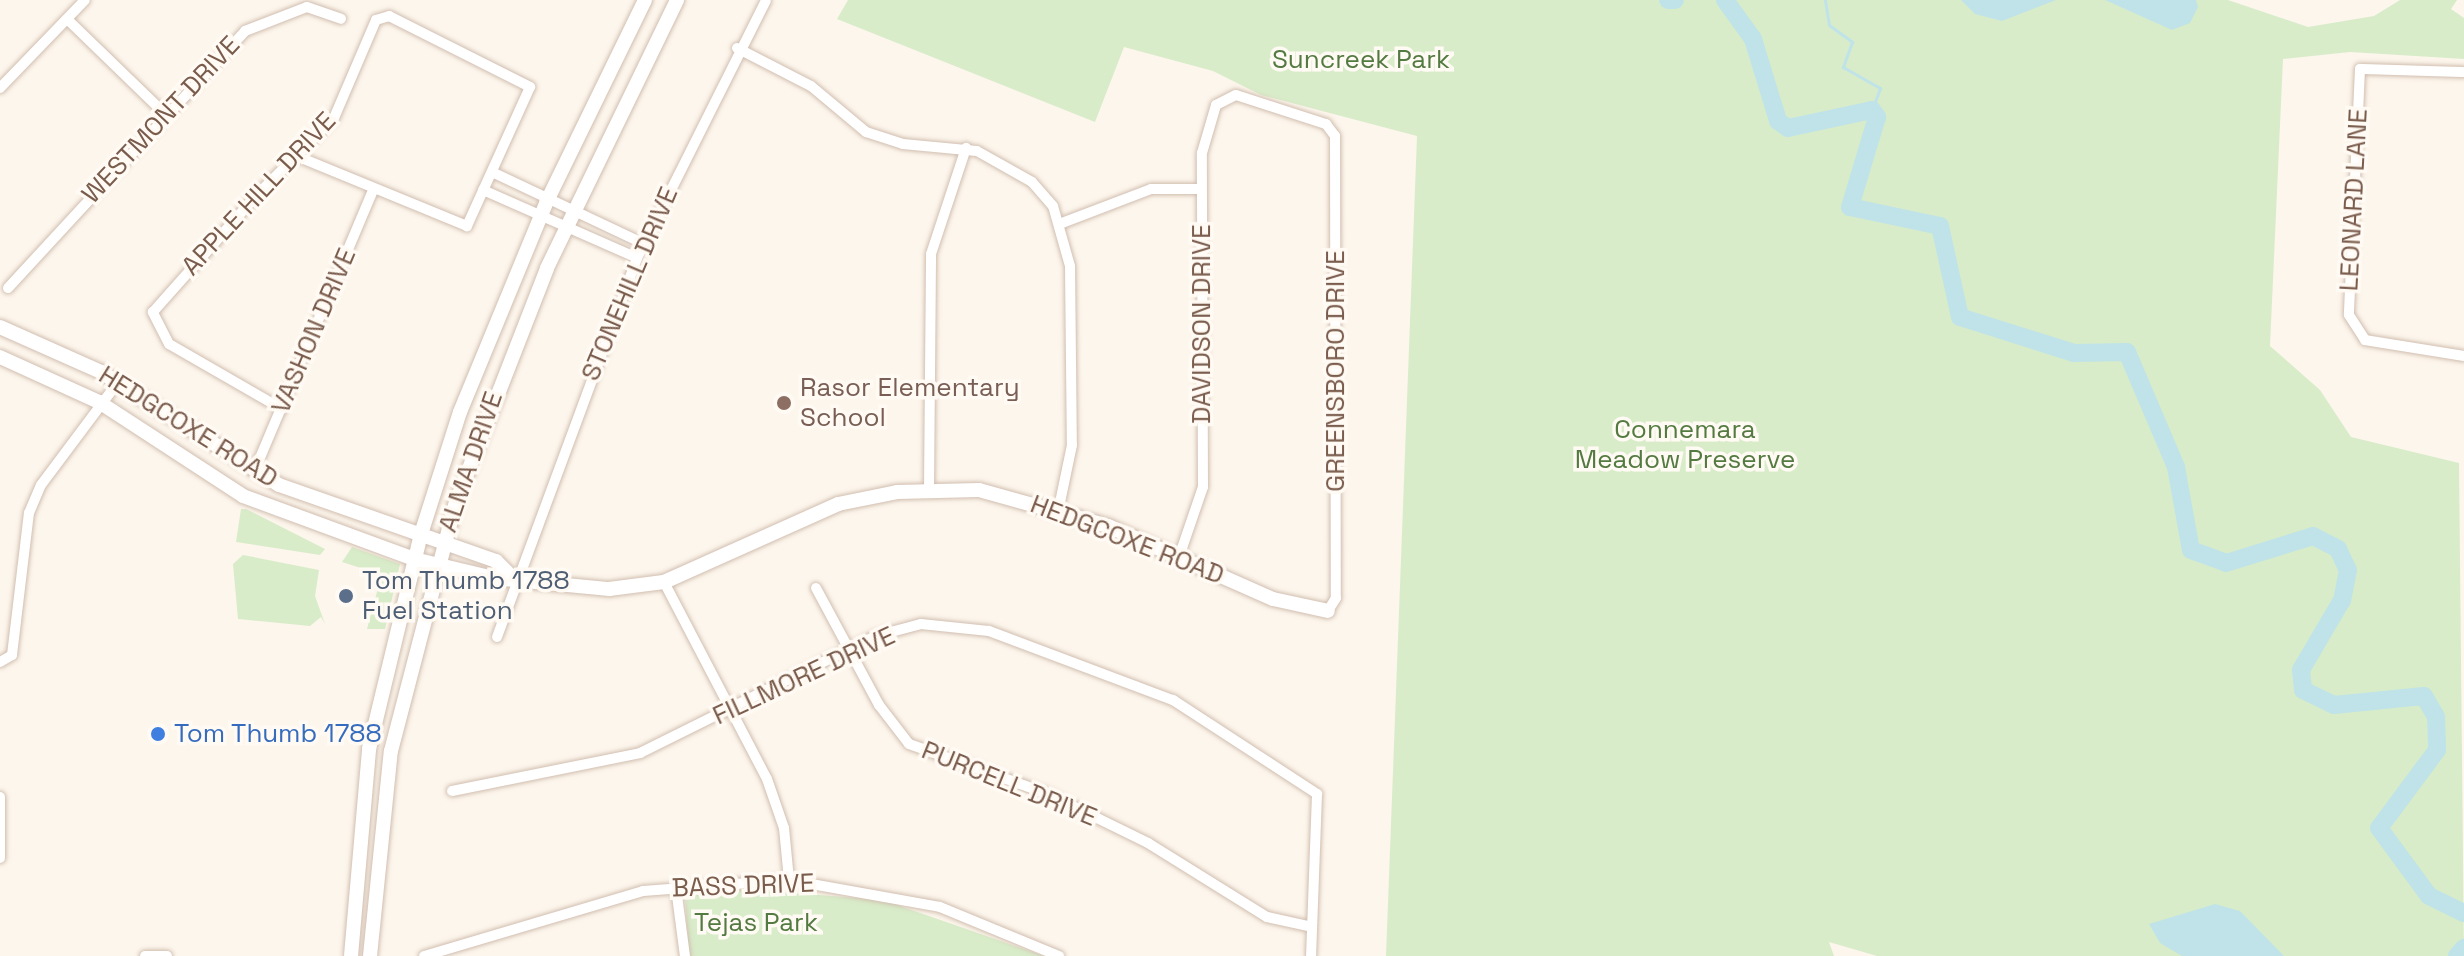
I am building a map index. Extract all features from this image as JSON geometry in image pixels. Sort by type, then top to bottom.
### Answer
[{"type":"main road","name":"ALMA DRIVE","points":[[351,956],[369,749],[421,534],[484,354],[548,198],[645,0]]},
{"type":"main road","name":"ALMA DRIVE","points":[[370,956],[391,751],[444,543],[505,363],[567,225],[677,0]]},
{"type":"main road","name":"HEDGCOXE ROAD","points":[[0,327],[118,382],[254,472],[496,561],[512,576]]},
{"type":"main road","points":[[484,354],[505,363]]},
{"type":"main road","name":"HEDGCOXE ROAD","points":[[0,357],[99,402],[243,496],[438,565],[580,588],[664,582],[838,504],[929,489],[979,490],[1058,512],[1180,554],[1273,599],[1328,611]]},
{"type":"main road","points":[[243,496],[254,472]]},
{"type":"main road","points":[[369,749],[391,751]]},
{"type":"street","points":[[0,88],[85,0]]},
{"type":"street","name":"STONEHILL DRIVE","points":[[497,637],[512,576],[637,258],[737,48],[766,0]]},
{"type":"street","name":"WESTMONT DRIVE","points":[[8,288],[164,113],[257,22],[307,7],[341,19]]},
{"type":"street","name":"APPLE HILL DRIVE","points":[[282,409],[169,344],[155,325],[153,312],[334,118],[382,16],[530,87],[492,172]]},
{"type":"street","points":[[67,19],[164,113]]},
{"type":"street","points":[[737,48],[811,86],[878,138],[966,148],[1032,182],[1062,223],[1070,266],[1072,445],[1058,512]]},
{"type":"street","name":"LEONARD LANE","points":[[2464,72],[2360,69],[2354,331],[2365,340],[2464,356]]},
{"type":"street","name":"DAVIDSON DRIVE","points":[[1180,554],[1203,487],[1200,189],[1205,138],[1224,96],[1333,129]]},
{"type":"street","name":"GREENSBORO DRIVE","points":[[1328,611],[1336,598],[1333,129]]},
{"type":"street","points":[[929,489],[931,254],[966,148]]},
{"type":"street","points":[[296,156],[467,226],[492,172],[644,244]]},
{"type":"street","points":[[1062,223],[1151,189],[1200,189]]},
{"type":"street","name":"VASHON DRIVE","points":[[254,472],[373,190]]},
{"type":"street","points":[[483,190],[637,258]]},
{"type":"street","points":[[0,662],[12,655],[29,513],[99,402],[118,382]]},
{"type":"street","points":[[664,582],[777,803],[789,880]]},
{"type":"street","name":"PURCELL DRIVE","points":[[816,588],[848,649],[909,744],[1048,794],[1148,843],[1267,917],[1312,927]]},
{"type":"street","name":"FILLMORE DRIVE","points":[[452,791],[640,753],[848,649],[921,624],[1034,645],[1173,700],[1317,794],[1312,927]]},
{"type":"street","points":[[0,858],[1,797]]},
{"type":"street","name":"BASS DRIVE","points":[[424,956],[551,915],[676,888],[789,880],[940,907],[1059,956]]},
{"type":"street","points":[[676,888],[685,956]]},
{"type":"street","points":[[1311,956],[1312,927]]},
{"type":"street","points":[[145,956],[167,956]]},
{"type":"green space","points":[[848,0],[2228,0],[2308,27],[2374,16],[2400,0],[2457,0],[2451,9],[2464,18],[2464,59],[2350,52],[2283,59],[2270,346],[2320,390],[2351,437],[2459,463],[2464,956],[1877,956],[1829,942],[1834,956],[1386,956],[1417,136],[1261,95],[1213,71],[1124,47],[1095,122],[837,19]]},
{"type":"green space","points":[[241,509],[325,549],[320,555],[236,542]]},
{"type":"green space","points":[[352,547],[400,564],[385,629],[367,629],[378,588],[370,571],[342,562]]},
{"type":"green space","points":[[243,555],[319,570],[315,596],[325,624],[321,617],[310,626],[238,619],[233,564]]},
{"type":"green space","name":"Tejas Park","points":[[744,889],[883,900],[1044,956],[689,956],[685,896]]},
{"type":"water","points":[[1961,0],[2056,0],[2002,21],[1975,14]]},
{"type":"water","points":[[2105,0],[2196,0],[2198,7],[2190,23],[2172,30]]},
{"type":"water","points":[[2215,904],[2240,911],[2284,956],[2182,956],[2160,943],[2149,924]]},
{"type":"waterway","points":[[1668,0],[1675,0]]},
{"type":"waterway","points":[[1725,0],[1753,39],[1778,121],[1788,128],[1872,110],[1877,117],[1850,207],[1940,226],[1960,317],[2074,353],[2127,352],[2176,467],[2191,550],[2226,563],[2313,536],[2338,549],[2348,570],[2342,600],[2301,670],[2303,690],[2334,705],[2424,696],[2436,717],[2437,750],[2379,828],[2429,896],[2464,913]]},
{"type":"waterway","points":[[1825,0],[1829,25],[1852,42],[1843,67],[1880,88],[1872,110]]},
{"type":"waterway","points":[[2457,956],[2464,948]]},
{"type":"place","name":"Rasor Elementary School","points":[[784,403]]},
{"type":"place","name":"Tom Thumb 1788 Fuel Station","points":[[346,596]]},
{"type":"place","name":"Tom Thumb 1788","points":[[158,734]]},
{"type":"park label","name":"Suncreek Park","points":[[1361,60]]},
{"type":"park label","name":"Connemara Meadow Preserve","points":[[1685,445]]}]
